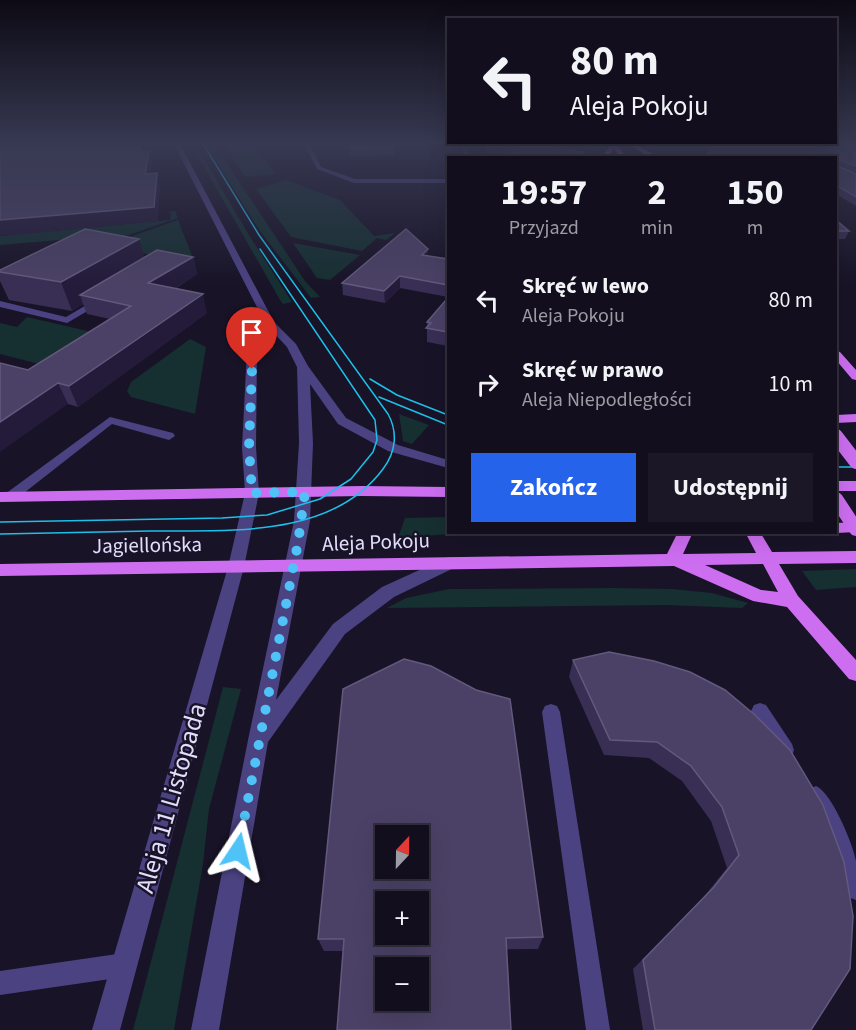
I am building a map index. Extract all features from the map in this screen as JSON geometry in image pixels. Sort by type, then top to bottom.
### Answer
[{"type":"main road","points":[[837,355],[856,377]]},
{"type":"main road","points":[[837,419],[856,418]]},
{"type":"main road","points":[[837,437],[856,462]]},
{"type":"main road","points":[[837,486],[856,486]]},
{"type":"main road","points":[[5,497],[447,492]]},
{"type":"main road","points":[[837,500],[856,528]]},
{"type":"main road","points":[[837,528],[856,528]]},
{"type":"main road","points":[[685,534],[674,558],[759,596],[792,601]]},
{"type":"main road","points":[[753,534],[792,601],[856,673]]},
{"type":"main road","name":"Aleja Pokoju","points":[[294,565],[856,557]]},
{"type":"main road","name":"Jagiellońska","points":[[0,570],[294,565]]},
{"type":"street","points":[[202,190],[270,323],[292,346],[303,368],[342,421],[393,448],[447,464]]},
{"type":"street","name":"Aleja 11 Listopada","points":[[106,1030],[236,567],[252,493],[249,447],[252,350],[270,323]]},
{"type":"street","points":[[205,1030],[258,740],[294,565],[305,492],[306,400],[303,368]]},
{"type":"street","points":[[258,740],[339,629],[388,592],[454,561]]},
{"type":"lane","points":[[0,303],[68,320],[105,297]]},
{"type":"lane","points":[[5,497],[110,420],[169,436]]},
{"type":"lane","points":[[760,711],[828,814],[856,889]]},
{"type":"lane","points":[[551,712],[598,1030]]},
{"type":"lane","points":[[0,983],[124,965]]},
{"type":"green space","points":[[217,190],[222,190],[292,302],[283,304]]},
{"type":"green space","points":[[234,190],[245,190],[305,281],[320,297],[311,298],[260,231]]},
{"type":"green space","points":[[257,190],[313,190],[340,200],[374,236],[395,233],[386,240],[377,238],[362,251],[291,237]]},
{"type":"green space","points":[[175,211],[178,218],[73,254],[71,239],[0,245],[0,236],[170,220],[171,213],[167,212]]},
{"type":"green space","points":[[178,220],[195,263],[104,246]]},
{"type":"green space","points":[[293,243],[360,255],[330,280],[317,278]]},
{"type":"green space","points":[[27,317],[92,332],[43,365],[0,354],[0,323],[17,327]]},
{"type":"green space","points":[[190,339],[206,347],[195,414],[131,397],[127,391],[131,382]]},
{"type":"green space","points":[[399,414],[429,425],[412,444],[403,441]]},
{"type":"green space","points":[[447,517],[447,534],[450,534],[398,538],[405,518]]},
{"type":"green space","points":[[856,569],[856,587],[816,590],[802,571]]},
{"type":"green space","points":[[449,589],[672,589],[712,593],[748,603],[742,608],[667,605],[387,608],[406,598]]},
{"type":"green space","points":[[223,687],[241,689],[209,809],[203,864],[174,1030],[133,1030]]},
{"type":"building","points":[[0,190],[155,190],[154,207],[0,220]]},
{"type":"building","points":[[844,190],[856,190],[856,197]]},
{"type":"building","points":[[837,221],[849,231],[837,231]]},
{"type":"building","points":[[85,229],[139,239],[61,282],[0,272],[0,270]]},
{"type":"building","points":[[406,229],[428,249],[422,255],[447,259],[447,285],[400,276],[384,291],[342,283]]},
{"type":"building","points":[[157,250],[193,257],[148,283],[203,294],[69,386],[58,383],[0,422],[0,363],[28,370],[131,306],[80,295]]},
{"type":"building","points":[[445,301],[447,302],[447,332],[426,328],[431,323],[427,322]]},
{"type":"building","points":[[609,652],[654,661],[690,672],[725,690],[755,715],[790,750],[823,805],[844,862],[853,916],[850,969],[811,1030],[655,1030],[643,960],[714,887],[739,855],[722,807],[691,766],[657,742],[610,740],[573,660]]},
{"type":"building","points":[[404,659],[431,666],[476,690],[510,699],[543,937],[506,938],[511,1030],[337,1030],[344,939],[318,939],[343,689]]},
{"type":"tram line","points":[[0,534],[212,531],[276,526],[307,519],[336,508],[361,492],[383,469],[391,456],[394,442],[393,428],[388,414],[259,235],[231,190]]},
{"type":"tram line","points":[[0,522],[222,518],[267,515],[320,499],[351,479],[373,452],[377,440],[375,420],[260,249]]},
{"type":"tram line","points":[[370,379],[397,395],[447,415]]},
{"type":"tram line","points":[[379,397],[447,425]]},
{"type":"tram line","points":[[837,467],[856,467]]},
{"type":"route","points":[[238,851],[298,543],[305,492],[252,493],[249,447],[252,369]]}]
